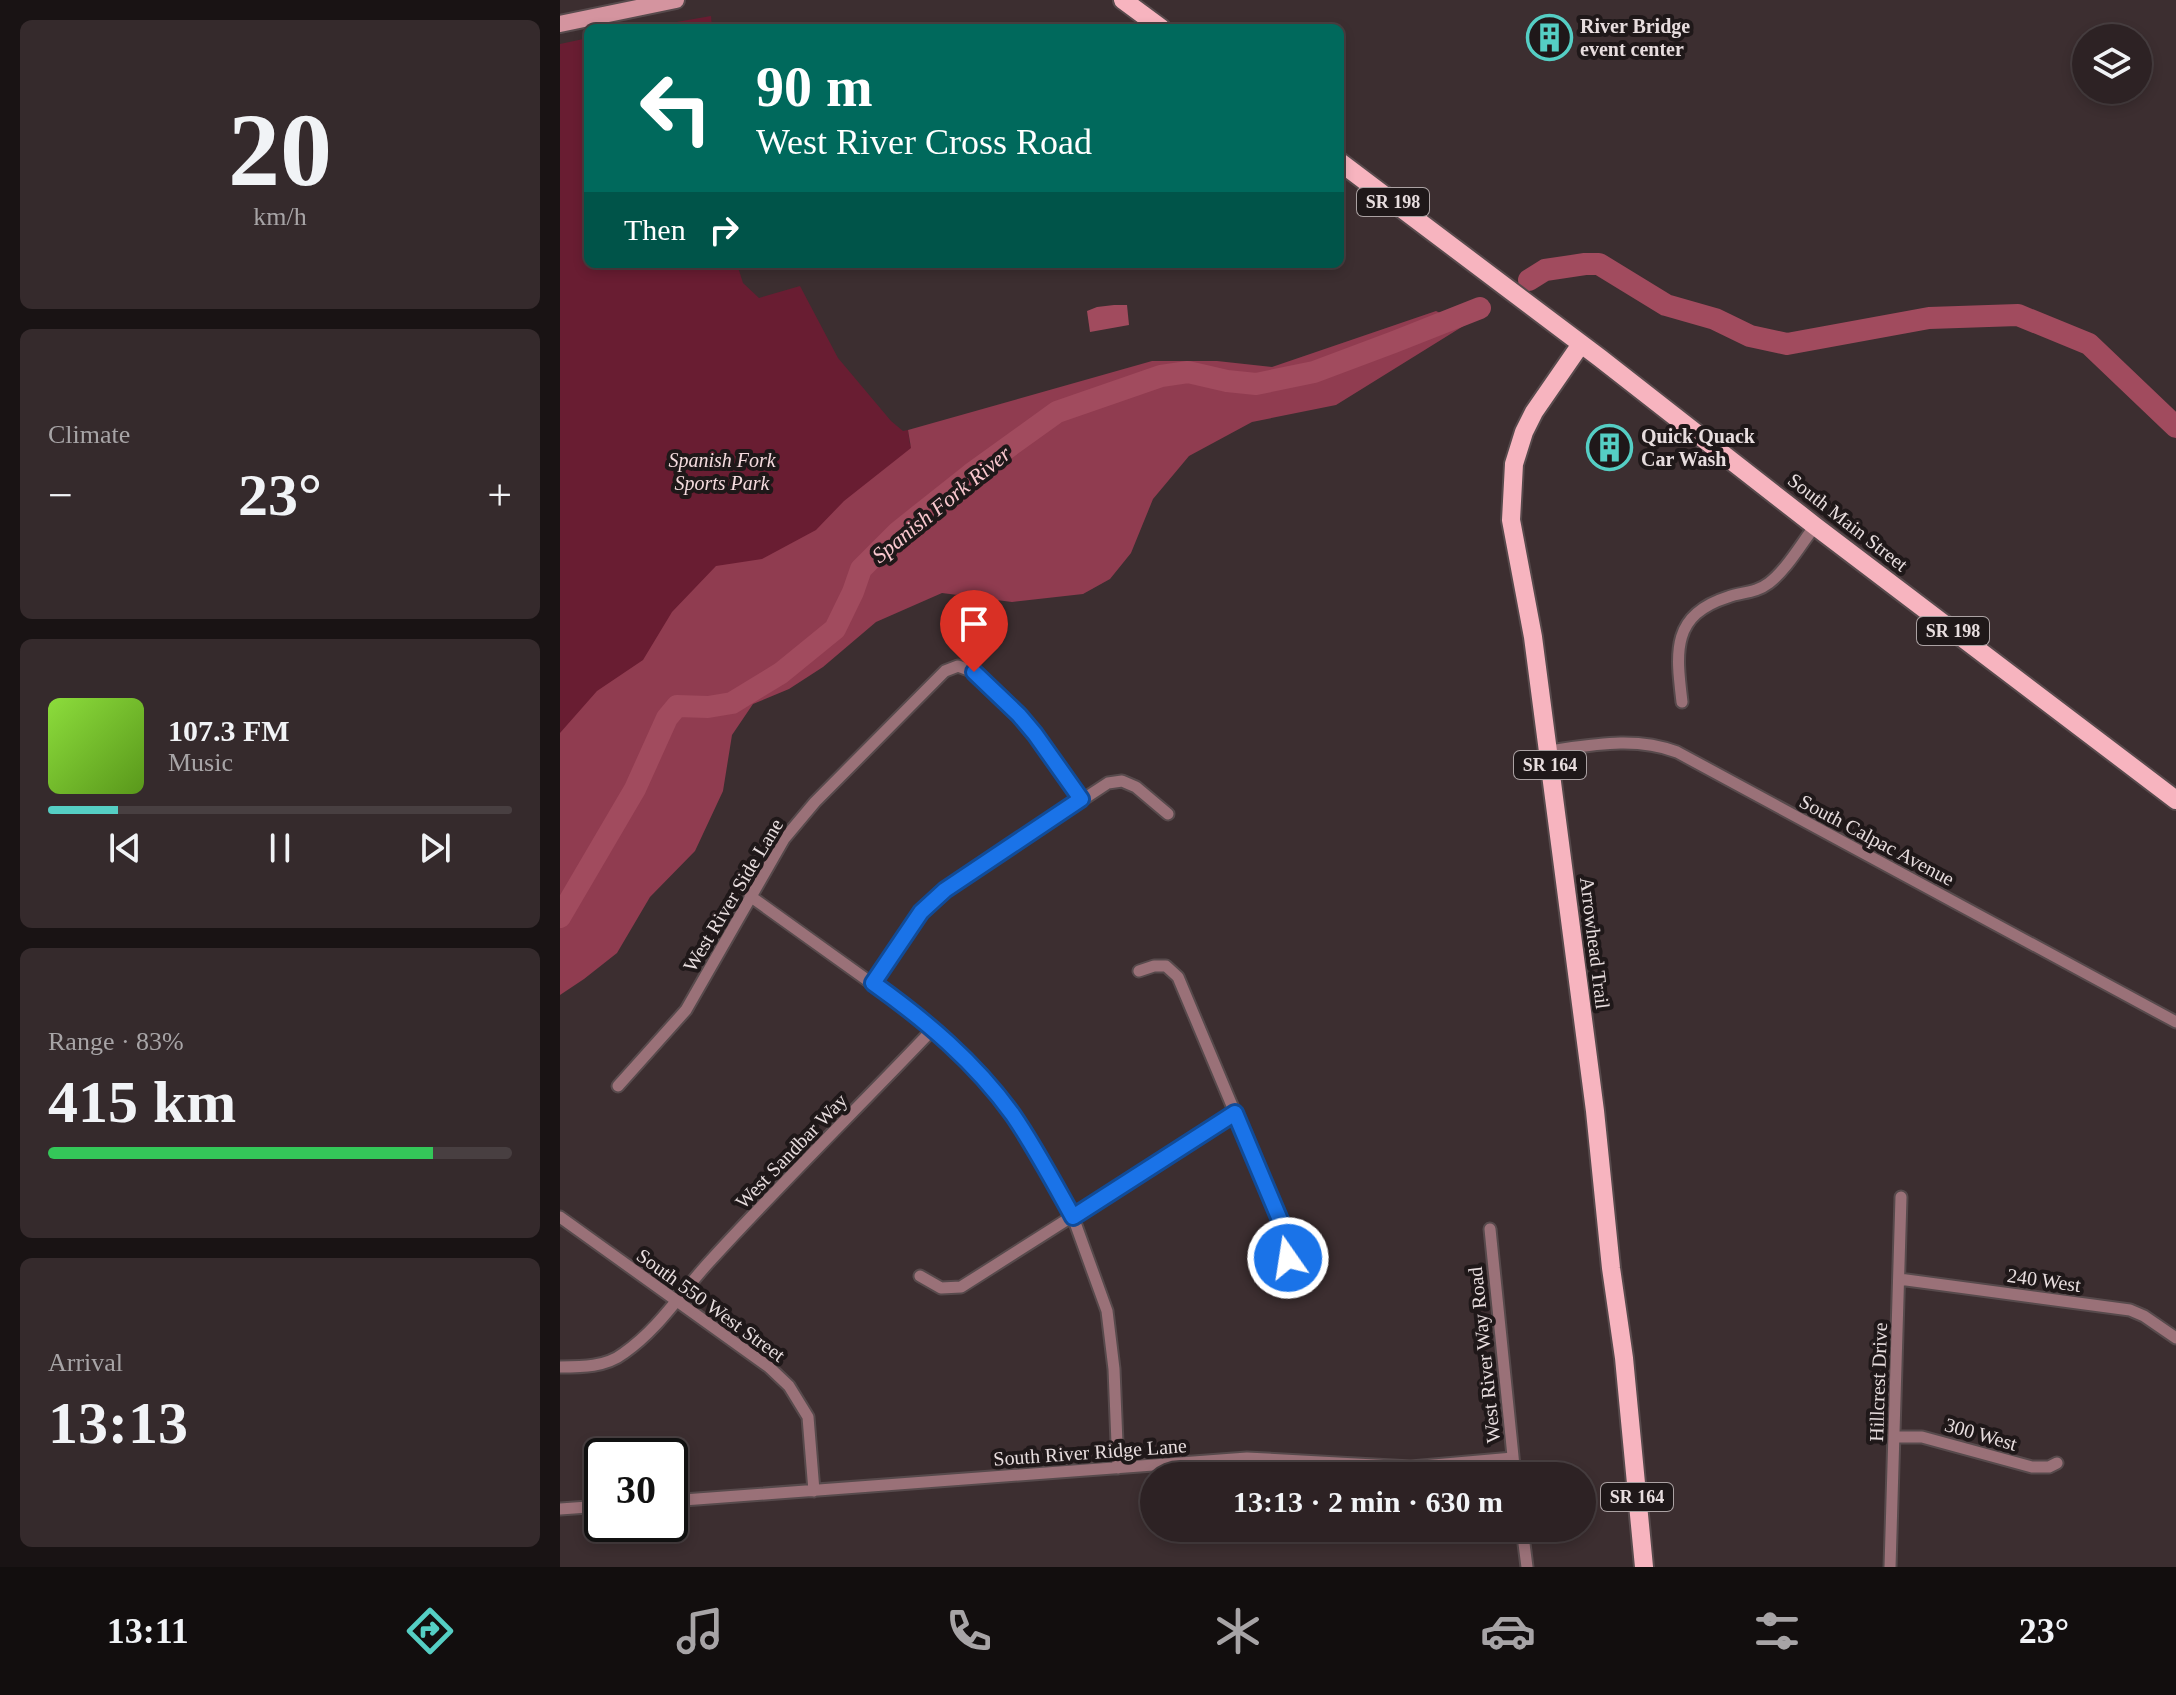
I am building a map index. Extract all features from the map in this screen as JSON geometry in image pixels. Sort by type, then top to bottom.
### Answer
[{"type":"main road","points":[[1123,0],[1156,24]]},
{"type":"main road","name":"South Main Street","points":[[1344,165],[2176,800]]},
{"type":"main road","name":"Arrowhead Trail","points":[[1581,344],[1534,412],[1520,441],[1514,464],[1511,520],[1533,637],[1595,1111],[1611,1268],[1624,1358],[1644,1567]]},
{"type":"street","points":[[560,24],[676,0]]},
{"type":"street","points":[[1682,702],[1678,646],[1698,611],[1770,583],[1815,526]]},
{"type":"street","name":"West River Side Lane","points":[[618,1086],[686,1010],[784,839],[815,802],[945,671],[958,666],[974,672],[1019,715],[1081,799]]},
{"type":"street","name":"South Calpac Avenue","points":[[1548,751],[1637,742],[1677,752],[2176,1022]]},
{"type":"street","points":[[873,983],[921,912],[945,890],[1108,783],[1122,781],[1136,787],[1168,814]]},
{"type":"street","points":[[750,896],[934,1028],[969,1063],[1012,1114],[1073,1217],[1107,1311],[1114,1369],[1118,1468]]},
{"type":"street","points":[[1139,971],[1166,966],[1178,977],[1288,1239],[1288,1258],[1281,1272],[1269,1283]]},
{"type":"street","name":"West Sandbar Way","points":[[560,1367],[602,1363],[622,1355],[659,1323],[710,1261],[934,1028]]},
{"type":"street","points":[[920,1276],[941,1288],[961,1287],[1235,1113]]},
{"type":"street","name":"Hillcrest Drive","points":[[1890,1567],[1901,1197]]},
{"type":"street","name":"South 550 West Street","points":[[560,1217],[769,1367],[789,1386],[808,1417],[814,1491]]},
{"type":"street","name":"West River Way Road","points":[[1490,1229],[1513,1462]]},
{"type":"street","name":"240 West","points":[[1899,1279],[2130,1310],[2176,1338]]},
{"type":"street","name":"300 West","points":[[1895,1437],[1922,1437],[2032,1467],[2049,1467],[2057,1463]]},
{"type":"street","name":"South River Ridge Lane","points":[[688,1500],[1247,1458],[1411,1467],[1513,1458]]},
{"type":"street","points":[[560,1509],[584,1507]]},
{"type":"street","points":[[1524,1542],[1527,1567]]},
{"type":"green space","points":[[711,16],[712,24],[665,24]]},
{"type":"green space","name":"Spanish Fork Sports Park","points":[[584,39],[584,268],[738,268],[743,283],[759,298],[800,286],[838,358],[891,421],[903,431],[908,430],[910,444],[946,486],[560,894],[560,44]]},
{"type":"shaded area","points":[[1127,305],[1129,325],[1090,332],[1087,311]]},
{"type":"shaded area","points":[[1436,311],[1465,325],[1336,405],[1252,422],[1189,456],[1153,499],[1131,553],[1110,579],[1083,594],[1012,602],[942,593],[876,622],[823,667],[789,689],[753,704],[732,735],[723,791],[695,851],[650,897],[617,953],[560,995],[560,733],[597,691],[643,660],[672,612],[716,566],[762,559],[816,530],[844,501],[911,448],[908,430],[1152,361],[1217,361],[1272,367]]},
{"type":"waterway","name":"Spanish Fork River","points":[[1529,280],[1545,270],[1599,264],[1666,305],[1715,319],[1750,336],[1787,344],[1929,318],[2018,315],[2089,344],[2176,427]]},
{"type":"waterway","name":"Spanish Fork River","points":[[560,917],[635,789],[667,718],[677,706],[708,707],[732,703],[781,673],[835,629],[861,569],[898,532],[1057,412],[1161,376],[1188,372],[1256,384],[1314,372],[1480,308]]},
{"type":"place","name":"River Bridge event center","points":[[1549,38]]},
{"type":"place","name":"Quick Quack Car Wash","points":[[1610,447]]},
{"type":"route","points":[[974,672],[1019,715],[1081,799],[945,890],[921,912],[873,983],[934,1028],[991,1088],[1012,1114],[1073,1217],[1235,1113],[1288,1239],[1288,1258]]}]
